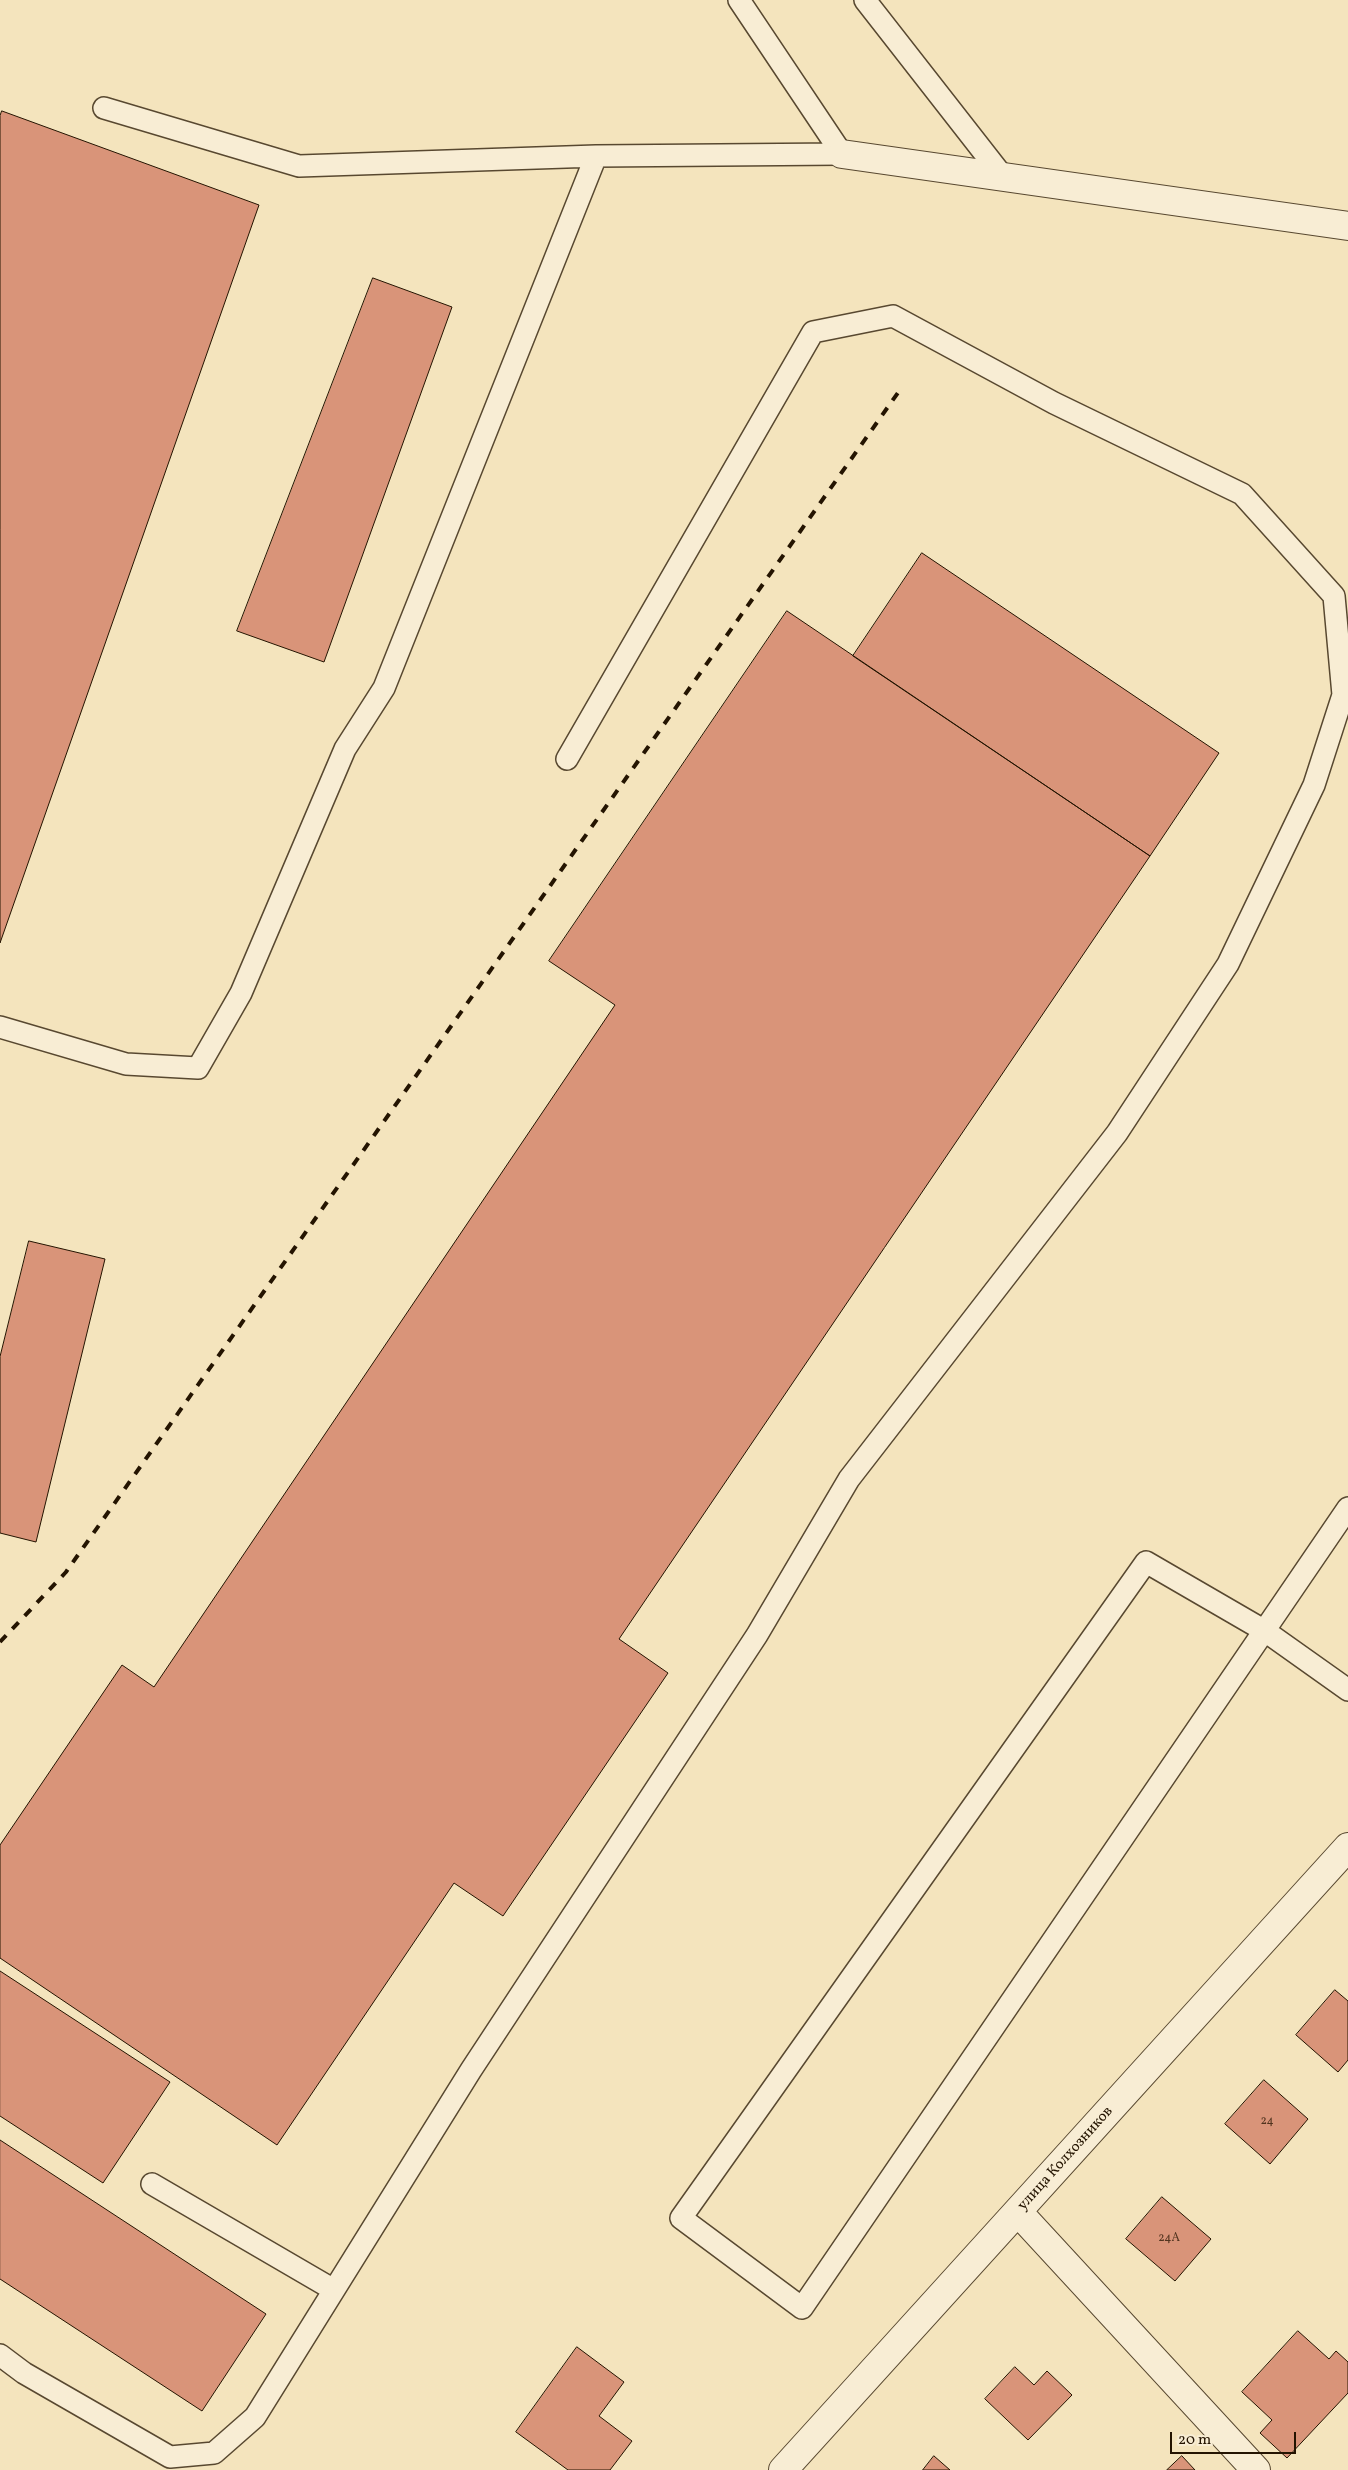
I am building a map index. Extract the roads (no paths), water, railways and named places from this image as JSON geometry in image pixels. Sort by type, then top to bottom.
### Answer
[{"type":"street","points":[[842,154],[1348,226]]},
{"type":"street","name":"улица Колхозников","points":[[783,2470],[1348,1847]]},
{"type":"street","points":[[1018,2212],[1256,2470]]},
{"type":"lane","points":[[739,0],[842,154]]},
{"type":"lane","points":[[865,0],[1004,178]]},
{"type":"lane","points":[[104,108],[299,166],[596,156],[842,154]]},
{"type":"lane","points":[[0,1027],[126,1064],[198,1068],[241,993],[345,748],[384,688],[596,156]]},
{"type":"lane","points":[[0,2355],[24,2373],[170,2457],[214,2453],[255,2417],[471,2070],[757,1635],[849,1479],[1117,1133],[1228,964],[1314,785],[1343,695],[1334,596],[1242,494],[1054,403],[893,316],[813,332],[567,759]]},
{"type":"lane","points":[[1348,1508],[1265,1631],[802,2308],[681,2218],[1146,1562],[1265,1631],[1348,1690]]},
{"type":"lane","points":[[152,2184],[334,2290]]},
{"type":"railway","points":[[0,1642],[66,1572],[902,387]]}]
